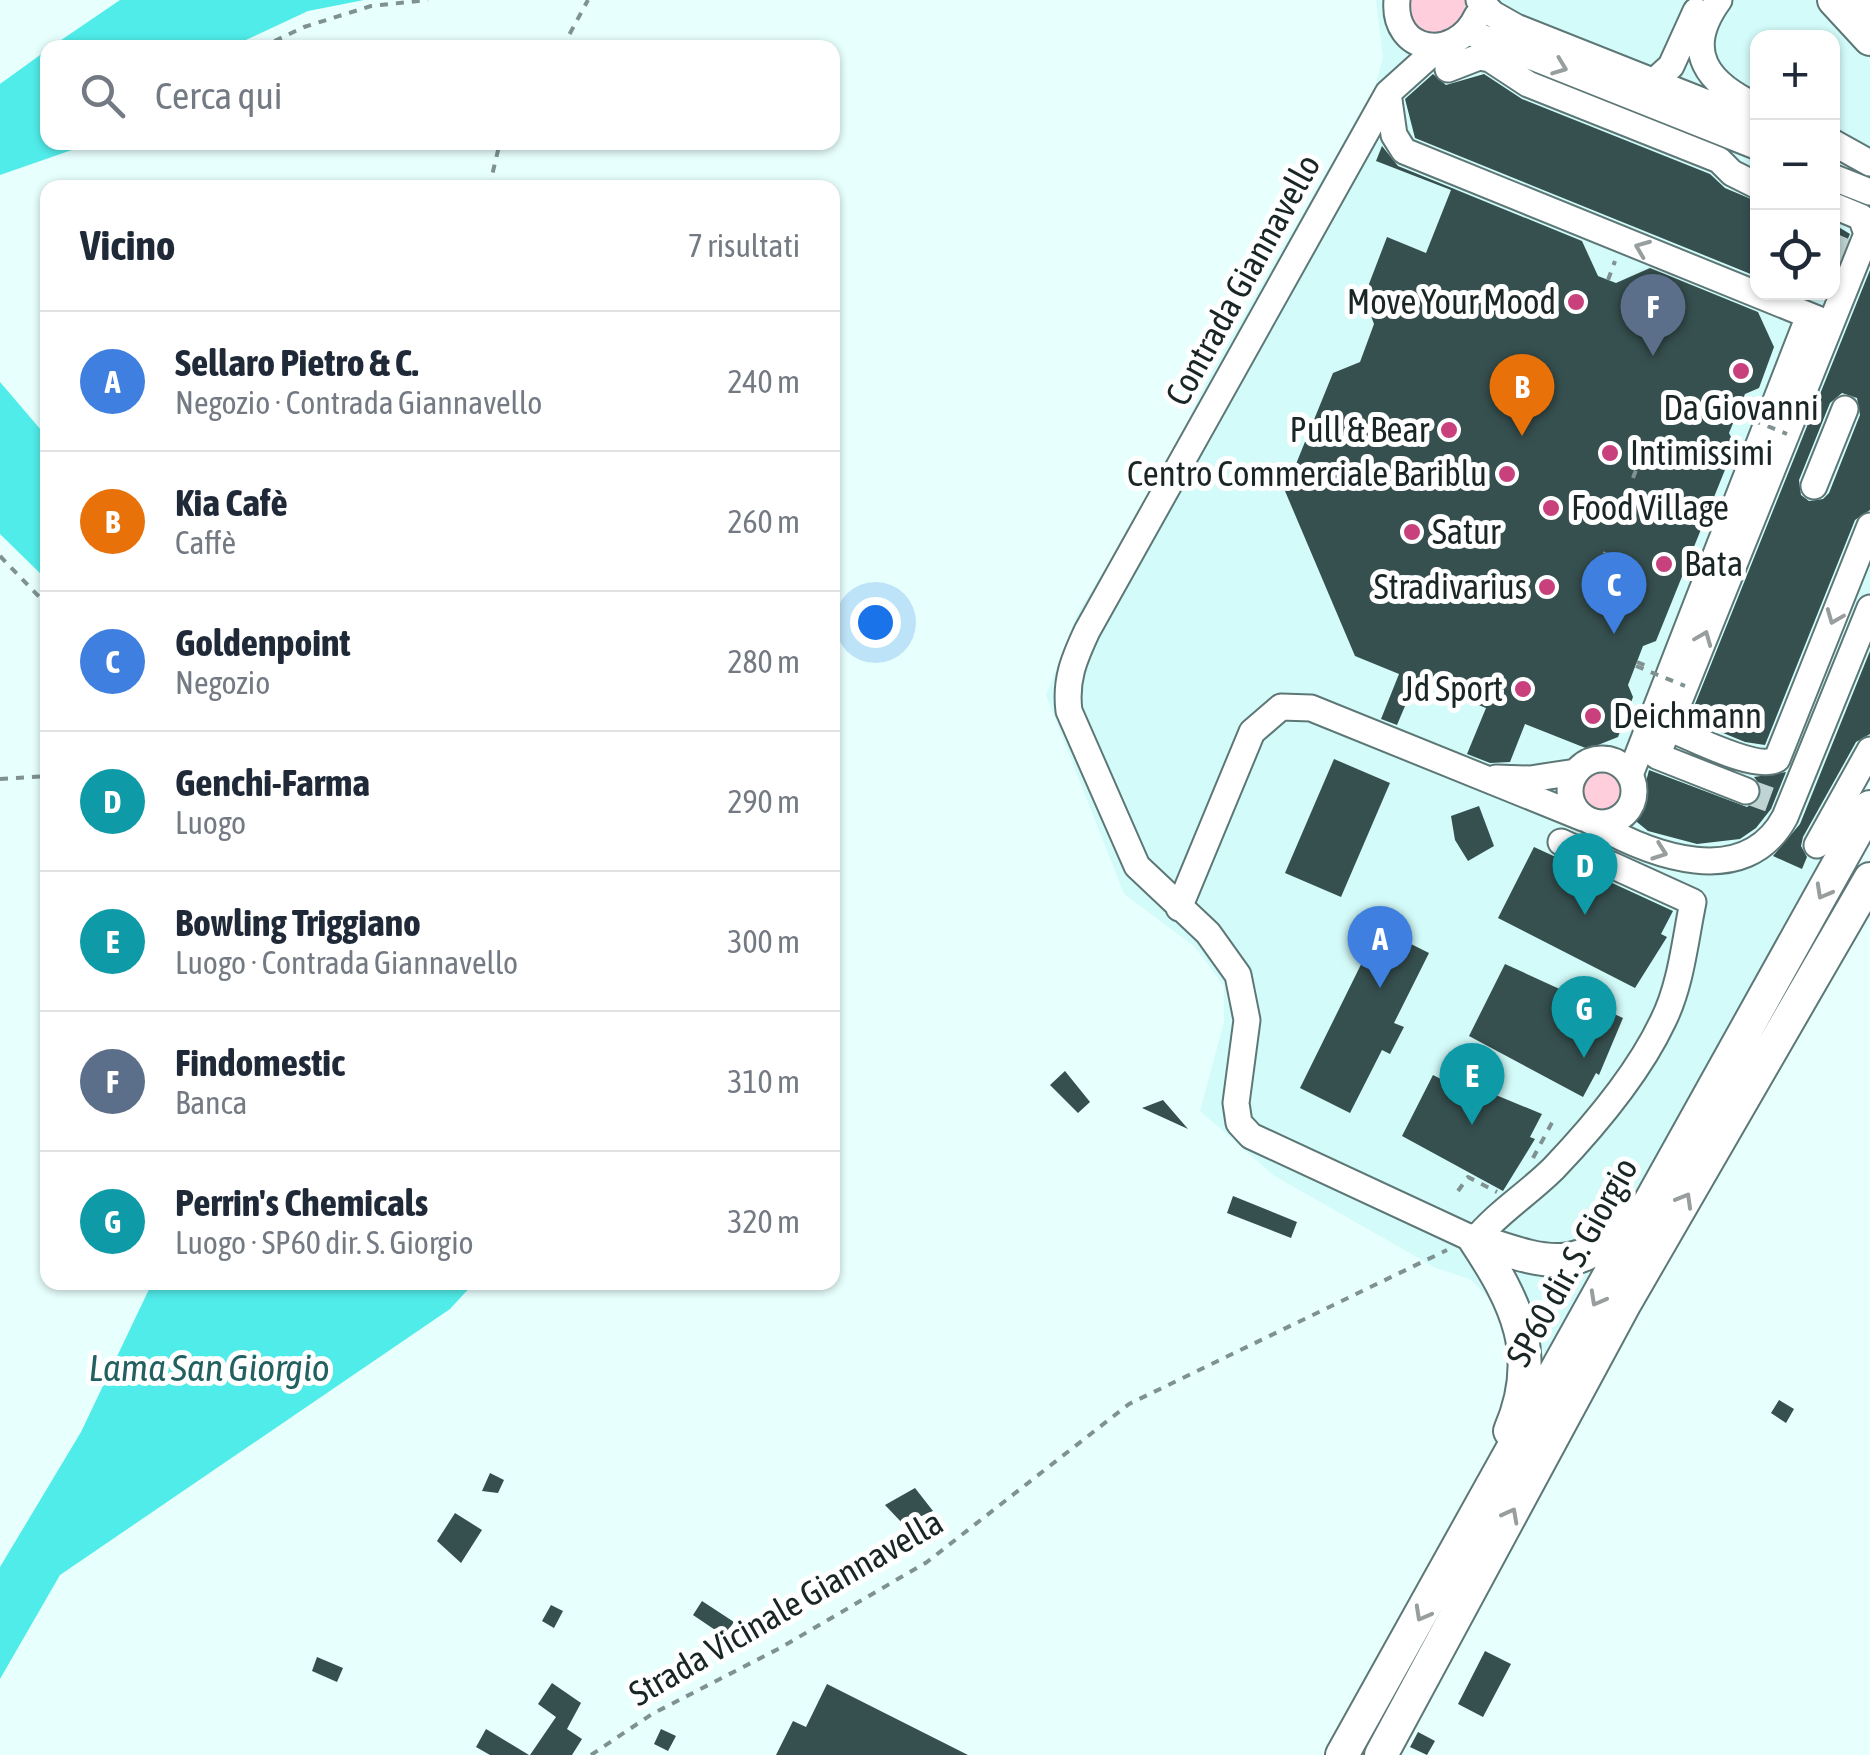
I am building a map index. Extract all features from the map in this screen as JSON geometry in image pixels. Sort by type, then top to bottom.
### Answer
[{"type":"main road","points":[[1834,0],[1870,39]]},
{"type":"main road","points":[[1844,0],[1870,18]]},
{"type":"main road","name":"SP60 dir. S. Giorgio","points":[[1343,1749],[1456,1554],[1870,807]]},
{"type":"main road","points":[[1381,1755],[1625,1304],[1870,878]]},
{"type":"main road","points":[[1474,1240],[1537,1262],[1563,1263],[1587,1254],[1614,1235],[1722,1075]]},
{"type":"main road","points":[[1456,1554],[1516,1418],[1522,1386],[1523,1336],[1512,1296],[1474,1240]]},
{"type":"street","points":[[1390,90],[1443,58],[1470,32],[1478,0]]},
{"type":"street","points":[[1478,0],[1492,14],[1516,26],[1751,120]]},
{"type":"street","points":[[1660,76],[1671,66],[1701,0]]},
{"type":"street","points":[[1719,0],[1701,37],[1704,62],[1716,83],[1750,102]]},
{"type":"street","points":[[1398,9],[1406,34],[1443,58],[1490,60],[1528,84],[1719,160],[1732,174],[1750,182]]},
{"type":"street","points":[[1398,9],[1399,52],[1390,90],[1394,135],[1404,151],[1818,326]]},
{"type":"street","points":[[1470,32],[1750,144]]},
{"type":"street","name":"Contrada Giannavello","points":[[1390,90],[1070,666],[1066,688],[1069,711],[1083,746],[1101,777],[1138,866],[1226,953],[1244,992],[1247,1020],[1236,1103],[1240,1122],[1252,1136],[1474,1240]]},
{"type":"street","points":[[1714,130],[1750,171]]},
{"type":"street","points":[[1840,147],[1870,166]]},
{"type":"street","points":[[1840,157],[1870,166]]},
{"type":"street","points":[[1840,180],[1870,192]]},
{"type":"street","points":[[1767,801],[1657,756],[1658,727],[1818,326],[1868,234],[1861,217],[1840,209]]},
{"type":"street","points":[[1630,776],[1685,686],[1787,434],[1818,326]]},
{"type":"street","points":[[1814,486],[1844,409]]},
{"type":"street","points":[[1658,727],[1752,762],[1770,764],[1777,759],[1870,526]]},
{"type":"street","points":[[1767,801],[1870,608]]},
{"type":"street","points":[[1179,908],[1252,732],[1281,707],[1312,708],[1681,859],[1718,863],[1731,860],[1773,836],[1767,801],[1770,764]]},
{"type":"street","points":[[1482,776],[1530,780],[1576,772],[1616,754],[1658,727]]},
{"type":"street","points":[[1818,845],[1870,750]]},
{"type":"street","points":[[1576,772],[1571,802],[1588,820],[1614,821],[1630,808],[1634,786],[1617,763],[1599,759]]},
{"type":"street","points":[[1474,1240],[1495,1216],[1551,1171],[1595,1123],[1663,1022],[1677,982],[1693,902],[1561,842]]},
{"type":"path","points":[[277,40],[371,6],[428,0]]},
{"type":"path","points":[[566,40],[588,0]]},
{"type":"path","points":[[491,180],[498,150]]},
{"type":"path","points":[[1738,414],[1787,434]]},
{"type":"path","points":[[1633,478],[1645,446]]},
{"type":"path","points":[[1692,551],[1733,567]]},
{"type":"path","points":[[1592,583],[1605,552]]},
{"type":"path","points":[[0,556],[40,598]]},
{"type":"path","points":[[1636,666],[1685,686]]},
{"type":"path","points":[[0,778],[40,776]]},
{"type":"path","points":[[1530,1166],[1555,1116]]},
{"type":"path","points":[[1458,1192],[1468,1177],[1503,1195]]},
{"type":"path","name":"Strada Vicinale Giannavella","points":[[591,1755],[652,1714],[780,1648],[927,1562],[1130,1404],[1381,1279],[1474,1240]]},
{"type":"shaded area","points":[[1376,0],[1870,0],[1870,777],[1549,1357],[1470,1279],[1436,1268],[1273,1175],[1200,1111],[1224,1022],[1224,986],[1194,946],[1124,894],[1046,695],[1078,613],[1152,493],[1210,376],[1375,87],[1383,57]]},
{"type":"shaded area","points":[[1410,0],[1465,0],[1465,14],[1443,35],[1426,33],[1413,21]]},
{"type":"shaded area","points":[[1603,769],[1619,776],[1626,792],[1619,808],[1603,815],[1587,808],[1580,792],[1587,776]]},
{"type":"water","points":[[120,0],[364,0],[308,11],[246,40],[61,40]]},
{"type":"water","points":[[40,55],[40,150],[72,150],[0,175],[0,84]]},
{"type":"water","points":[[0,382],[40,429],[40,573],[0,534]]},
{"type":"water","name":"Lama San Giorgio","points":[[149,1290],[468,1290],[450,1309],[60,1575],[0,1679],[0,1567],[81,1432]]},
{"type":"building","points":[[1433,74],[1446,85],[1484,74],[1522,99],[1710,174],[1725,188],[1750,199],[1750,274],[1415,138],[1405,99]]},
{"type":"building","name":"Centro Commerciale Bariblu","points":[[1382,146],[1398,166],[1582,241],[1598,276],[1616,283],[1650,268],[1758,312],[1774,347],[1759,388],[1745,394],[1729,433],[1735,445],[1656,641],[1643,646],[1628,685],[1633,697],[1618,737],[1588,749],[1525,724],[1510,762],[1490,763],[1467,754],[1486,708],[1416,680],[1397,725],[1381,719],[1399,674],[1355,656],[1285,491],[1333,373],[1360,362],[1374,324],[1364,297],[1387,237],[1426,253],[1451,190],[1376,161]]},
{"type":"building","points":[[1840,228],[1850,234],[1840,257]]},
{"type":"building","points":[[1870,270],[1870,510],[1855,520],[1765,745],[1745,742],[1689,719]],"holes":[[[1842,393],[1857,398],[1860,415],[1829,493],[1823,499],[1809,501],[1801,495],[1799,480],[1830,403]]]},
{"type":"building","points":[[1870,651],[1870,734],[1856,742],[1803,837],[1801,846],[1807,857],[1802,869],[1773,856],[1800,824]]},
{"type":"building","points":[[1334,759],[1390,783],[1341,897],[1285,873]]},
{"type":"building","points":[[1649,770],[1747,807],[1761,796],[1762,788],[1754,777],[1786,772],[1771,809],[1756,828],[1740,839],[1697,844],[1648,831],[1632,818],[1640,805]]},
{"type":"building","points":[[1479,806],[1494,846],[1468,861],[1455,840],[1451,816]]},
{"type":"building","points":[[1534,847],[1673,911],[1661,934],[1667,937],[1635,988],[1498,918]]},
{"type":"building","points":[[1379,928],[1429,953],[1394,1023],[1404,1027],[1390,1054],[1382,1050],[1350,1113],[1300,1088]]},
{"type":"building","points":[[1505,964],[1623,1018],[1599,1075],[1596,1073],[1583,1097],[1469,1036]]},
{"type":"building","points":[[1065,1071],[1090,1102],[1078,1113],[1050,1085]]},
{"type":"building","points":[[1433,1075],[1463,1090],[1467,1083],[1542,1114],[1530,1137],[1535,1139],[1503,1191],[1402,1136]]},
{"type":"building","points":[[1163,1100],[1188,1129],[1142,1108]]},
{"type":"building","points":[[1233,1196],[1297,1222],[1291,1238],[1227,1213]]},
{"type":"building","points":[[1779,1400],[1794,1409],[1786,1423],[1771,1413]]},
{"type":"building","points":[[490,1473],[504,1480],[498,1493],[482,1491]]},
{"type":"building","points":[[915,1488],[933,1511],[903,1524],[885,1505]]},
{"type":"building","points":[[455,1513],[482,1530],[461,1563],[437,1541]]},
{"type":"building","points":[[702,1601],[734,1622],[724,1636],[693,1615]]},
{"type":"building","points":[[551,1605],[563,1611],[554,1628],[542,1621]]},
{"type":"building","points":[[1485,1651],[1511,1664],[1483,1717],[1458,1704]]},
{"type":"building","points":[[317,1657],[343,1668],[337,1682],[312,1671]]},
{"type":"building","points":[[552,1683],[581,1703],[567,1729],[582,1739],[572,1755],[530,1755],[556,1717],[538,1704]]},
{"type":"building","points":[[827,1684],[968,1755],[776,1755],[793,1721],[806,1727]]},
{"type":"building","points":[[486,1729],[529,1755],[490,1755],[476,1747]]},
{"type":"building","points":[[661,1729],[676,1736],[668,1751],[654,1744]]},
{"type":"building","points":[[1418,1732],[1435,1741],[1427,1755],[1410,1747]]},
{"type":"tunnel","points":[[1840,240],[1849,219]]},
{"type":"tunnel","points":[[1805,326],[1816,300]]},
{"type":"tunnel","points":[[1746,791],[1776,802]]},
{"type":"place","name":"Move Your Mood","points":[[1576,302]]},
{"type":"place","name":"Findomestic","points":[[1653,356]]},
{"type":"place","name":"Da Giovanni","points":[[1741,371]]},
{"type":"place","name":"Pull & Bear","points":[[1449,430]]},
{"type":"place","name":"Kia Cafè","points":[[1522,436]]},
{"type":"place","name":"Intimissimi","points":[[1610,453]]},
{"type":"place","name":"Centro Commerciale Bariblu","points":[[1507,474]]},
{"type":"place","name":"Food Village","points":[[1551,508]]},
{"type":"place","name":"Satur","points":[[1412,532]]},
{"type":"place","name":"Bata","points":[[1664,564]]},
{"type":"place","name":"Stradivarius","points":[[1547,587]]},
{"type":"place","name":"Goldenpoint","points":[[1614,634]]},
{"type":"place","name":"Jd Sport","points":[[1523,689]]},
{"type":"place","name":"Deichmann","points":[[1593,716]]},
{"type":"place","name":"Genchi-Farma","points":[[1585,915]]},
{"type":"place","name":"Sellaro Pietro & C.","points":[[1380,988]]},
{"type":"place","name":"Perrin's Chemicals","points":[[1584,1058]]},
{"type":"place","name":"Bowling Triggiano","points":[[1472,1125]]}]
